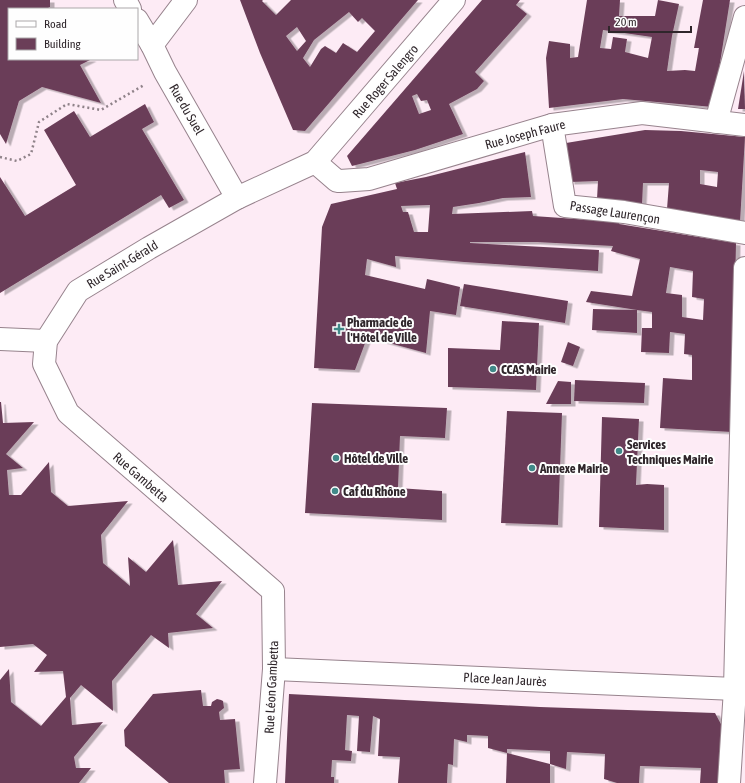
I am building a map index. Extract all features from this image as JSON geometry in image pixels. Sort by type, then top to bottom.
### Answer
[{"type":"street","points":[[152,45],[186,0]]},
{"type":"street","name":"Rue Roger Salengro","points":[[315,162],[454,0]]},
{"type":"street","points":[[716,122],[745,18]]},
{"type":"street","name":"Rue du Suel","points":[[138,22],[237,198]]},
{"type":"street","name":"Rue Joseph Faure","points":[[315,162],[338,181],[369,179],[552,125],[642,113],[745,125]]},
{"type":"street","name":"Passage Laurençon","points":[[552,125],[565,206],[624,212],[745,233]]},
{"type":"street","name":"Rue Saint-Gérald","points":[[46,341],[78,291],[148,248],[237,198],[315,162]]},
{"type":"street","points":[[730,783],[735,689],[745,268]]},
{"type":"street","points":[[0,339],[46,341]]},
{"type":"street","name":"Rue Gambetta","points":[[46,341],[44,364],[68,413],[273,591]]},
{"type":"street","name":"Rue Léon Gambetta","points":[[265,783],[274,669],[273,591]]},
{"type":"street","name":"Place Jean Jaurès","points":[[274,669],[735,689]]},
{"type":"path","points":[[0,158],[17,161],[31,154],[39,122],[67,104],[101,110],[165,72]]},
{"type":"building","points":[[0,0],[50,0],[50,7],[48,8],[8,8],[8,60],[90,60],[80,65],[101,103],[42,87],[19,101],[6,144],[0,134]]},
{"type":"building","points":[[240,0],[263,0],[262,1],[276,15],[291,0],[418,0],[305,131],[293,130],[260,53]],"holes":[[[349,12],[358,22],[362,18],[375,31],[357,52],[343,43],[336,53],[325,46],[321,49],[310,67],[303,58],[314,40]],[[297,27],[306,41],[297,51],[286,36]]]},
{"type":"building","points":[[482,0],[520,0],[516,5],[527,14],[475,72],[484,81],[477,89],[449,104],[463,134],[415,150],[352,166],[347,156]],"holes":[[[417,94],[421,101],[427,100],[431,110],[419,114],[412,96]]]},
{"type":"building","points":[[587,0],[620,0],[619,16],[655,16],[658,0],[679,4],[672,36],[667,71],[695,71],[699,48],[694,48],[703,0],[730,0],[713,107],[623,99],[549,108],[546,58],[549,41],[570,44],[570,58],[578,57]],"holes":[[[603,30],[652,37],[648,58],[625,52],[627,39],[613,37],[611,49],[600,48]]]},
{"type":"building","points":[[744,71],[745,109],[738,109]]},
{"type":"building","points":[[145,104],[154,122],[142,129],[184,200],[169,208],[161,195],[0,293],[0,177],[25,216],[76,185],[44,130],[74,111],[90,137]]},
{"type":"building","points":[[645,130],[681,131],[745,137],[740,222],[667,209],[669,183],[643,183],[642,205],[597,199],[598,181],[570,182],[566,143]],"holes":[[[700,170],[718,172],[717,187],[700,184]]]},
{"type":"building","points":[[525,152],[531,197],[503,198],[453,207],[452,214],[532,211],[533,216],[620,222],[619,224],[736,243],[732,432],[660,428],[663,378],[692,380],[692,355],[684,354],[685,334],[670,332],[669,353],[641,352],[642,328],[652,328],[652,312],[586,302],[591,291],[632,296],[640,259],[611,251],[613,246],[536,242],[470,242],[599,250],[598,271],[395,256],[396,267],[367,259],[365,275],[425,289],[427,279],[460,287],[456,315],[430,311],[426,353],[382,341],[383,336],[368,332],[355,370],[314,368],[322,227],[331,204],[397,189],[395,183],[426,177]],"holes":[[[430,205],[428,232],[414,232],[408,212],[403,212],[401,206]],[[670,267],[693,271],[692,297],[704,299],[703,320],[682,317],[682,295],[666,293]]]},
{"type":"building","points":[[464,284],[568,301],[565,323],[460,306]]},
{"type":"building","points":[[593,309],[637,310],[637,333],[592,330]]},
{"type":"building","name":"CCAS Mairie","points":[[502,321],[539,323],[536,390],[448,387],[448,348],[500,350]]},
{"type":"building","points":[[568,342],[580,347],[573,366],[561,362]]},
{"type":"building","points":[[575,380],[645,383],[644,403],[574,401]]},
{"type":"building","points":[[558,381],[571,382],[571,404],[546,404]]},
{"type":"building","points":[[0,402],[3,423],[34,422],[6,454],[23,468],[7,470],[9,495],[21,495],[49,462],[51,492],[68,506],[128,501],[101,535],[103,563],[130,586],[128,557],[146,572],[173,540],[178,585],[222,581],[196,614],[213,628],[168,633],[169,648],[151,635],[112,681],[113,711],[81,685],[70,698],[72,725],[103,722],[74,757],[76,768],[91,768],[79,783],[0,783],[0,680],[9,669],[11,702],[41,726],[66,697],[63,671],[34,672],[47,655],[33,644],[0,647]]},
{"type":"building","points":[[312,403],[447,408],[445,438],[400,436],[398,488],[442,491],[442,520],[305,513]]},
{"type":"building","name":"Annexe Mairie","points":[[507,411],[562,413],[558,525],[501,523]]},
{"type":"building","name":"Services Techniques Mairie","points":[[602,417],[639,419],[636,485],[664,485],[664,530],[599,527]]},
{"type":"building","points":[[201,690],[203,706],[211,706],[212,702],[217,699],[221,700],[223,701],[224,708],[219,712],[220,720],[235,719],[240,769],[224,770],[225,783],[169,783],[125,746],[124,730],[153,694]]},
{"type":"building","points":[[289,694],[540,707],[715,713],[722,726],[720,783],[700,783],[701,768],[640,766],[639,783],[617,783],[604,779],[605,754],[567,752],[566,769],[550,764],[550,751],[507,749],[507,753],[488,748],[488,736],[467,735],[467,742],[454,739],[453,765],[448,764],[447,783],[398,783],[400,757],[378,756],[380,719],[373,716],[370,752],[357,751],[359,716],[347,715],[345,750],[352,751],[351,761],[332,760],[331,777],[334,777],[334,783],[285,783]]},
{"type":"building","points":[[507,753],[550,764],[550,783],[506,783]]},
{"type":"place","name":"Pharmacie de l'Hôtel de Ville","points":[[339,329]]},
{"type":"place","name":"CCAS Mairie","points":[[493,369]]},
{"type":"place","name":"Services Techniques Mairie","points":[[619,451]]},
{"type":"place","name":"Hôtel de Ville","points":[[336,458]]},
{"type":"place","name":"Annexe Mairie","points":[[532,468]]},
{"type":"place","name":"Caf du Rhône","points":[[335,491]]}]
